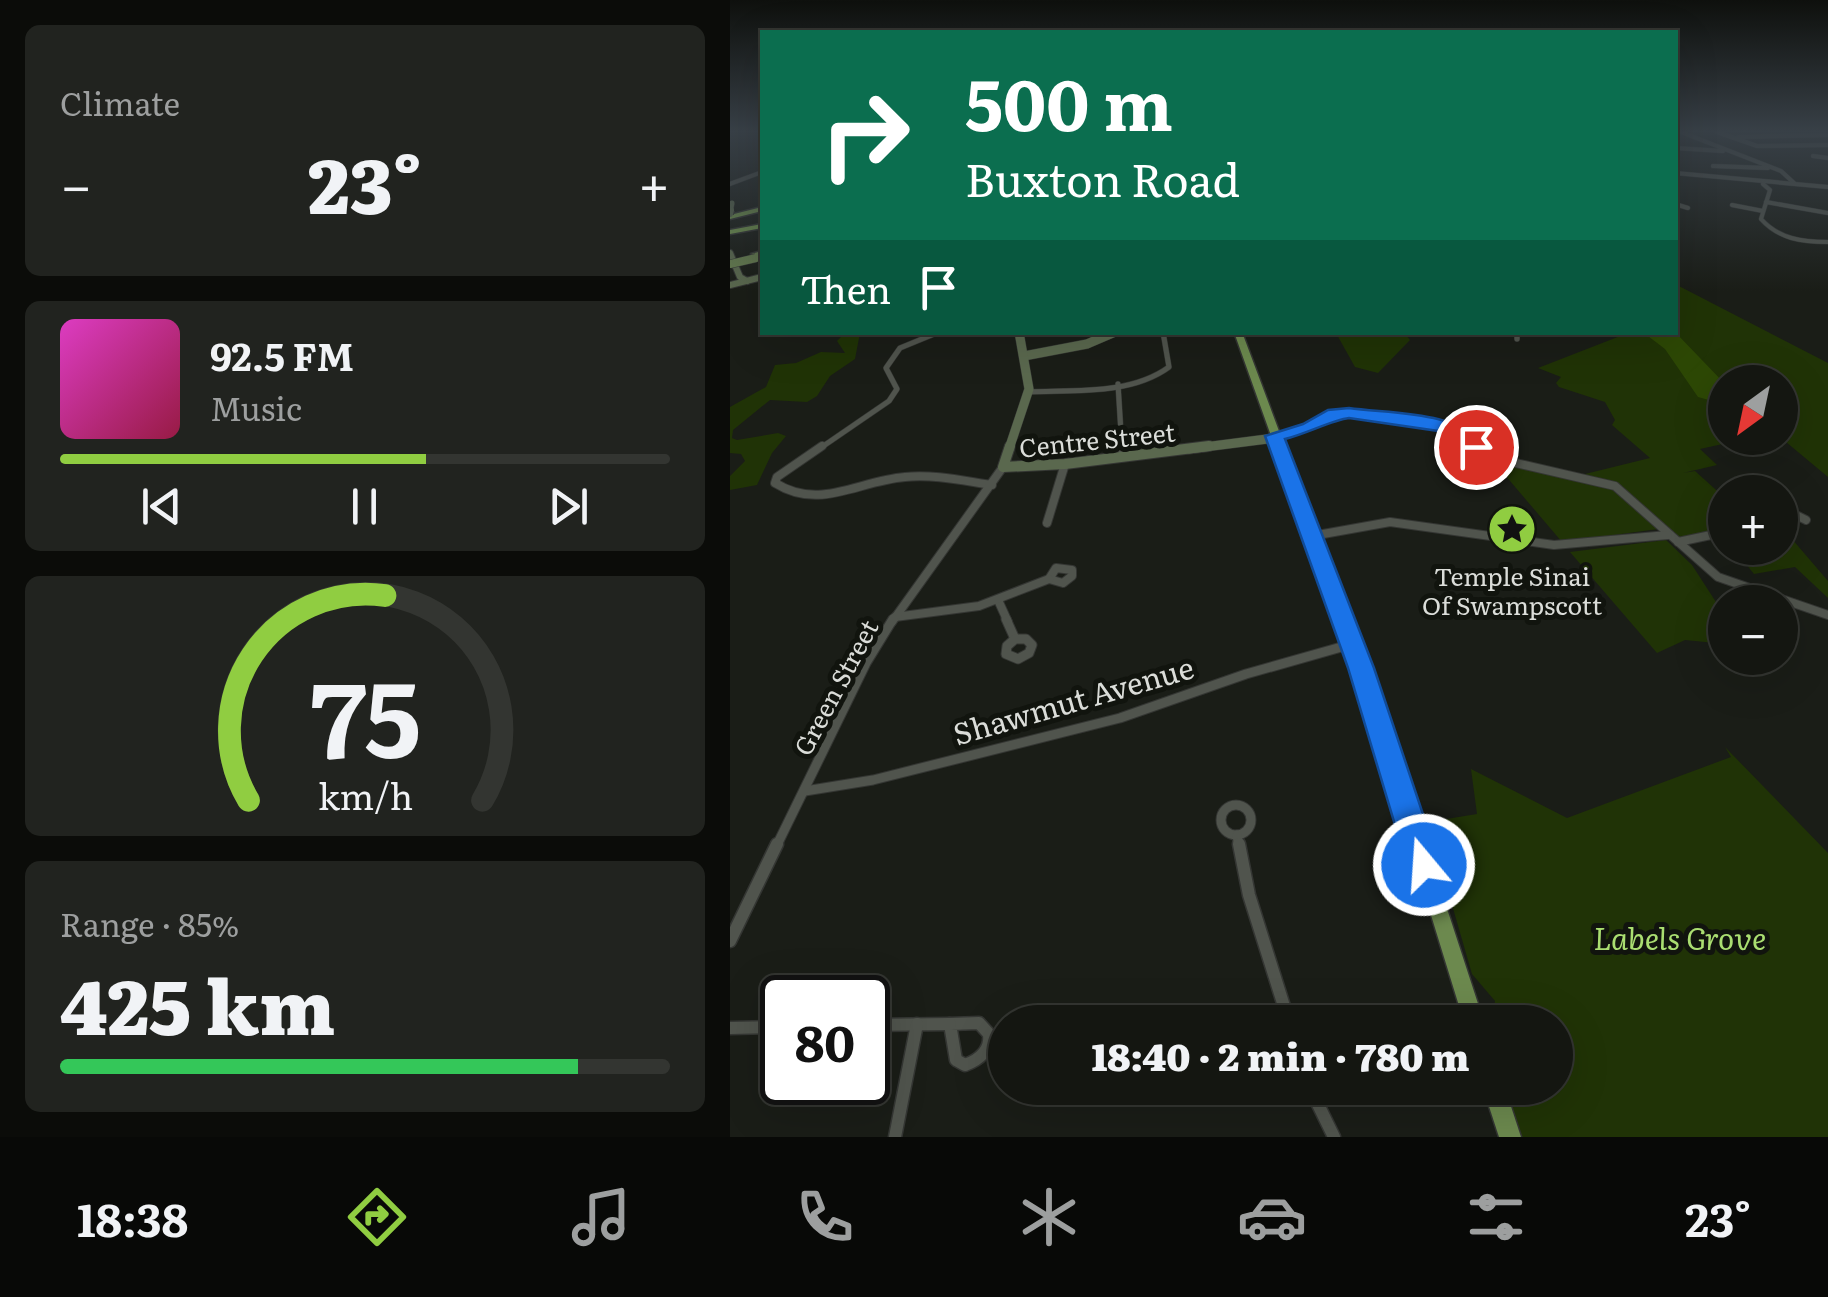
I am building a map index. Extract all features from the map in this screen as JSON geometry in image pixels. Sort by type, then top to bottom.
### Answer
[{"type":"highway","points":[[730,211],[760,206]]},
{"type":"highway","points":[[730,234],[758,227]]},
{"type":"highway","points":[[1239,335],[1352,644],[1469,1005]]},
{"type":"highway","points":[[1500,1105],[1510,1137]]},
{"type":"main road","points":[[730,194],[730,211]]},
{"type":"main road","points":[[730,259],[759,255]]},
{"type":"main road","points":[[730,259],[743,275]]},
{"type":"main road","points":[[730,284],[743,275],[760,276]]},
{"type":"main road","name":"Centre Street","points":[[1020,335],[1029,392],[1002,467],[1064,464],[1274,437]]},
{"type":"main road","points":[[1024,353],[1096,335]]},
{"type":"main road","points":[[1024,353],[1087,344],[1108,335]]},
{"type":"street","points":[[1764,185],[1770,190],[1761,221],[1781,236],[1828,242]]},
{"type":"street","points":[[1766,202],[1828,213]]},
{"type":"street","points":[[1678,205],[1688,208]]},
{"type":"street","points":[[1732,205],[1763,211]]},
{"type":"street","points":[[933,335],[894,354],[886,368],[897,386],[890,402],[776,477],[775,483],[808,498],[826,498],[898,478],[992,484]]},
{"type":"street","points":[[1029,392],[1156,378],[1167,370],[1163,335]]},
{"type":"street","points":[[1118,384],[1123,456]]},
{"type":"street","points":[[1274,437],[1344,413],[1449,428],[1466,435],[1488,456],[1610,484],[1726,581],[1828,615]]},
{"type":"street","points":[[1047,524],[1064,464]]},
{"type":"street","name":"Green Street","points":[[730,941],[843,705],[895,617],[1002,467]]},
{"type":"street","points":[[1798,516],[1806,520]]},
{"type":"street","points":[[1312,536],[1390,522],[1554,545],[1668,536]]},
{"type":"street","points":[[1678,542],[1708,536]]},
{"type":"street","points":[[895,617],[951,611],[998,600],[1049,579]]},
{"type":"street","points":[[998,600],[1015,640]]},
{"type":"street","name":"Shawmut Avenue","points":[[805,791],[872,780],[1120,718],[1246,674],[1352,644]]},
{"type":"street","points":[[1237,835],[1250,895],[1285,1005]]},
{"type":"street","points":[[890,1025],[950,1023]]},
{"type":"street","points":[[895,1137],[916,1024]]},
{"type":"street","points":[[730,1028],[760,1027]]},
{"type":"street","points":[[1318,1105],[1334,1137]]},
{"type":"green space","points":[[1678,286],[1828,363],[1828,477],[1798,452],[1798,365],[1708,365],[1708,447],[1700,449],[1717,465],[1683,473],[1695,471],[1708,483],[1708,531],[1676,538],[1630,497],[1581,475],[1650,458],[1612,425],[1615,420],[1605,402],[1559,387],[1556,383],[1561,377],[1538,368],[1623,335],[1678,335]]},
{"type":"green space","points":[[860,335],[855,359],[830,376],[817,396],[807,402],[770,400],[733,430],[732,438],[737,440],[778,433],[786,436],[772,453],[757,485],[730,490],[730,476],[745,461],[741,454],[730,453],[730,407],[766,387],[775,365],[796,363],[821,352],[845,353],[837,341]]},
{"type":"green space","points":[[1337,335],[1406,335],[1410,340],[1378,373],[1355,367]]},
{"type":"green space","points":[[1493,461],[1614,490],[1658,529],[1562,542]]},
{"type":"green space","points":[[1666,540],[1692,565],[1708,590],[1708,642],[1685,640],[1657,653],[1570,552]]},
{"type":"green space","points":[[1798,546],[1828,581],[1828,598],[1795,567],[1754,574],[1747,565],[1798,565]]},
{"type":"green space","name":"Labels Grove","points":[[1725,747],[1828,853],[1828,1137],[1516,1137],[1506,1105],[1573,1105],[1573,1005],[1494,1005],[1472,974],[1428,822],[1477,814],[1471,769],[1567,818],[1731,757]]},
{"type":"shaded area","points":[[1647,335],[1678,335],[1708,366],[1708,400],[1698,397],[1665,349]]},
{"type":"place","name":"Temple Sinai Of Swampscott","points":[[1512,529]]},
{"type":"route","points":[[1424,865],[1361,668],[1274,436],[1309,428],[1335,414],[1349,413],[1449,428],[1466,435],[1476,447]]}]
